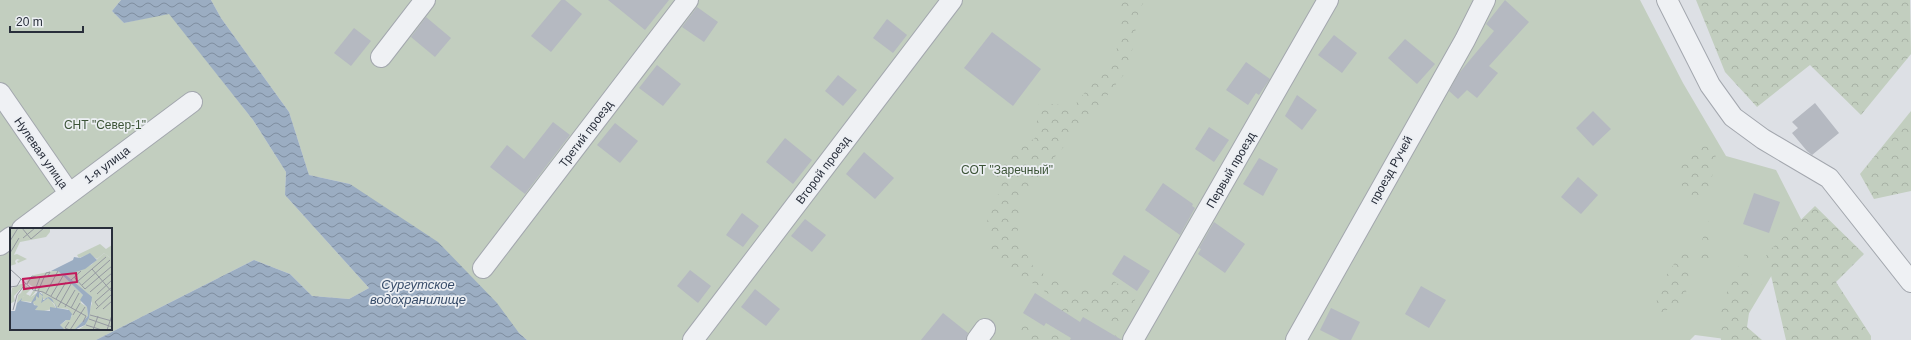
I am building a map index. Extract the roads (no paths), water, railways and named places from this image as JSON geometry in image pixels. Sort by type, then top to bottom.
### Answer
[{"type":"street","points":[[381,57],[425,0]]},
{"type":"street","name":"Третий проезд","points":[[483,268],[688,0]]},
{"type":"street","name":"Второй проезд","points":[[693,340],[952,0]]},
{"type":"street","name":"Первый проезд","points":[[1133,340],[1328,0]]},
{"type":"street","name":"проезд Ручей","points":[[1296,340],[1465,40],[1485,0]]},
{"type":"street","points":[[1667,0],[1710,85],[1733,117],[1763,139],[1828,178],[1911,282]]},
{"type":"street","name":"Нулевая улица","points":[[0,93],[69,193]]},
{"type":"street","name":"1-я улица","points":[[23,228],[192,102]]},
{"type":"street","points":[[0,245],[10,238]]},
{"type":"water","name":"Сургутское водохранилище","points":[[121,0],[211,0],[221,18],[289,112],[309,175],[350,184],[438,242],[497,303],[519,333],[527,340],[96,340],[254,260],[290,274],[312,296],[349,299],[369,288],[285,195],[286,172],[253,120],[169,14],[124,23],[112,11]]},
{"type":"park label","name":"СНТ \"Север-1\"","points":[[105,125]]},
{"type":"park label","name":"СОТ \"Заречный\"","points":[[1007,170]]}]
